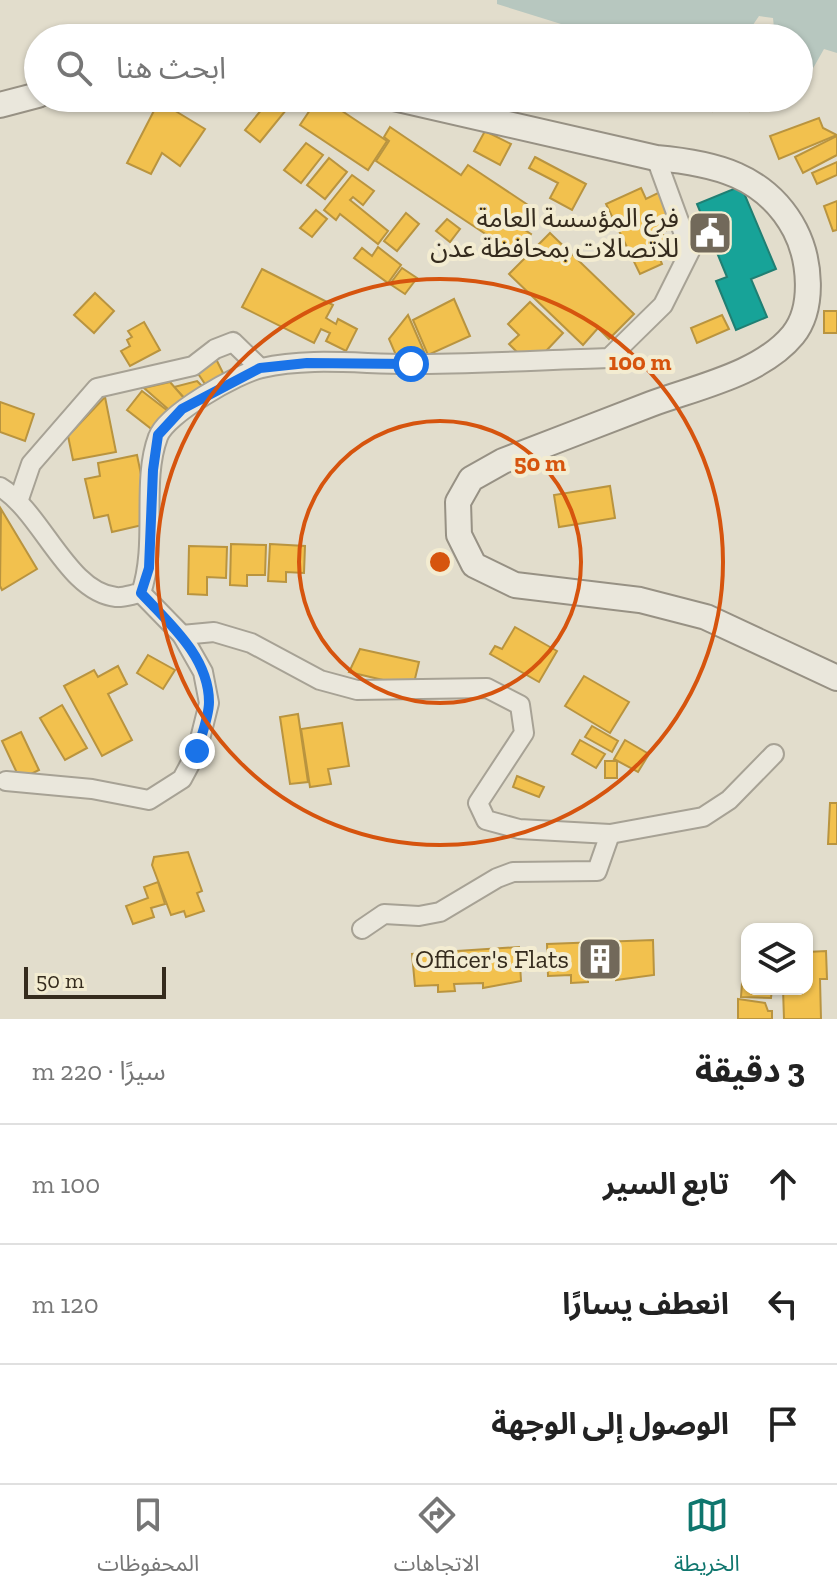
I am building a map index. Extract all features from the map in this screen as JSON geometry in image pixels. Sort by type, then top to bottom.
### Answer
[{"type":"main road","points":[[0,105],[24,99]]},
{"type":"main road","points":[[455,112],[656,158],[695,162],[728,171],[756,183],[789,219],[805,249],[806,305],[793,335],[756,365],[503,461],[471,479],[458,502],[459,535],[474,565],[515,585],[640,600],[706,617],[837,678]]},
{"type":"street","points":[[141,593],[149,568],[153,470],[158,435],[182,409],[260,368],[307,363],[411,364],[609,358],[663,305],[690,251],[656,158]]},
{"type":"street","points":[[19,499],[31,464],[97,388],[193,366],[215,349],[233,342],[260,368]]},
{"type":"street","points":[[0,487],[19,499],[88,587],[116,597],[141,593]]},
{"type":"street","points":[[6,781],[92,789],[149,800],[182,779],[197,751],[209,703],[203,672],[182,635],[141,593]]},
{"type":"street","points":[[182,635],[214,632],[251,643],[284,663],[357,690],[487,688],[520,705],[524,733],[478,803],[486,820],[519,829],[610,834],[703,817],[729,800],[774,754]]},
{"type":"street","points":[[362,929],[384,914],[419,916],[440,912],[497,878],[513,872],[597,871],[610,834]]},
{"type":"shaded area","points":[[497,0],[837,0],[837,53],[824,49],[813,68],[813,24],[774,24],[773,18],[759,16],[754,24],[561,24],[497,4]]},
{"type":"building: سكن","points":[[153,112],[177,112],[205,129],[180,166],[162,153],[151,174],[127,163]]},
{"type":"building: سكن","points":[[260,112],[284,112],[260,142],[245,130]]},
{"type":"building: سكن","points":[[309,112],[344,112],[387,141],[368,170],[300,125]]},
{"type":"building: سكن","points":[[819,118],[823,128],[837,135],[779,159],[770,136]]},
{"type":"building: سكن","points":[[390,127],[461,175],[468,165],[537,211],[525,230],[531,234],[517,255],[376,161],[389,141],[384,137]]},
{"type":"building: سكن","points":[[485,131],[511,144],[500,165],[474,151]]},
{"type":"building: سكن","points":[[837,136],[837,155],[803,173],[795,157]]},
{"type":"building: سكن","points":[[306,143],[323,155],[301,183],[284,170]]},
{"type":"building: سكن","points":[[535,157],[586,184],[572,210],[550,198],[558,183],[529,168]]},
{"type":"building: سكن","points":[[329,158],[347,172],[325,199],[307,185]]},
{"type":"building: سكن","points":[[837,162],[837,175],[817,184],[812,173]]},
{"type":"building: سكن","points":[[352,175],[374,191],[363,205],[353,197],[350,200],[388,231],[378,244],[340,214],[336,220],[324,210]]},
{"type":"building: سكن","points":[[641,188],[646,199],[660,192],[677,226],[662,232],[670,248],[658,254],[662,264],[640,274],[606,204]]},
{"type":"building: سكن","points":[[837,201],[837,230],[833,231],[824,206]]},
{"type":"building: سكن","points":[[316,210],[327,219],[312,237],[300,228]]},
{"type":"building: سكن","points":[[406,213],[419,224],[397,251],[384,241]]},
{"type":"building: سكن","points":[[447,219],[460,229],[450,242],[436,231]]},
{"type":"building: سكن","points":[[550,233],[634,314],[609,339],[598,328],[583,345],[509,274]]},
{"type":"building: سكن","points":[[378,247],[401,265],[388,283],[354,258],[362,248],[372,256]]},
{"type":"building: سكن","points":[[402,268],[417,278],[405,294],[390,284]]},
{"type":"building: سكن","points":[[262,269],[333,305],[326,318],[336,324],[338,319],[357,329],[346,351],[326,341],[330,333],[321,329],[314,343],[242,307]]},
{"type":"building: سكن","points":[[95,293],[114,311],[94,333],[74,315]]},
{"type":"building: سكن","points":[[454,299],[470,336],[428,355],[413,320]]},
{"type":"building: سكن","points":[[530,302],[563,333],[546,351],[523,358],[509,344],[519,335],[508,324]]},
{"type":"building: سكن","points":[[824,311],[837,311],[837,333],[824,333]]},
{"type":"building: سكن","points":[[408,315],[426,356],[398,360],[389,339]]},
{"type":"building: سكن","points":[[722,315],[729,329],[697,343],[691,328]]},
{"type":"building: سكن","points":[[144,322],[160,350],[130,366],[121,351],[130,346],[127,340],[132,337],[128,331]]},
{"type":"building: سكن","points":[[216,359],[226,379],[209,390],[197,372]]},
{"type":"building: سكن","points":[[197,381],[205,389],[190,404],[174,387]]},
{"type":"building: سكن","points":[[170,382],[190,405],[176,416],[144,388]]},
{"type":"building: سكن","points":[[142,391],[177,418],[163,438],[127,410]]},
{"type":"building: سكن","points":[[105,397],[116,452],[73,460],[68,436]]},
{"type":"building: سكن","points":[[0,402],[34,414],[25,441],[0,432]]},
{"type":"building: سكن","points":[[137,455],[151,523],[112,532],[108,515],[94,518],[85,479],[100,476],[98,463]]},
{"type":"building: سكن","points":[[610,486],[615,518],[559,527],[554,495]]},
{"type":"building: سكن","points":[[1,509],[37,569],[2,590],[0,586]]},
{"type":"building: سكن","points":[[231,544],[266,545],[265,575],[247,575],[247,586],[230,585]]},
{"type":"building: سكن","points":[[270,544],[305,546],[304,573],[286,572],[286,582],[268,581]]},
{"type":"building: سكن","points":[[189,546],[227,547],[226,578],[207,577],[207,595],[188,594]]},
{"type":"building: سكن","points":[[515,627],[557,651],[539,682],[490,654],[495,646],[502,649]]},
{"type":"building: سكن","points":[[360,649],[419,662],[413,687],[349,672]]},
{"type":"building: سكن","points":[[148,655],[175,670],[163,689],[137,673]]},
{"type":"building: سكن","points":[[118,666],[127,684],[108,694],[132,740],[102,756],[64,686],[94,670],[98,677]]},
{"type":"building: سكن","points":[[584,676],[629,702],[610,733],[565,706]]},
{"type":"building: سكن","points":[[62,705],[87,748],[65,760],[40,718]]},
{"type":"building: سكن","points":[[298,714],[308,782],[290,784],[280,717]]},
{"type":"building: سكن","points":[[342,723],[349,766],[328,769],[331,784],[310,787],[301,729]]},
{"type":"building: سكن","points":[[592,726],[618,741],[612,752],[585,737]]},
{"type":"building: سكن","points":[[21,732],[39,770],[27,776],[17,773],[2,741]]},
{"type":"building: سكن","points":[[580,740],[605,754],[596,768],[572,754]]},
{"type":"building: سكن","points":[[625,740],[649,754],[638,772],[614,759]]},
{"type":"building: سكن","points":[[605,761],[617,761],[617,778],[605,778]]},
{"type":"building: سكن","points":[[517,776],[544,787],[539,797],[513,787]]},
{"type":"building: سكن","points":[[830,803],[837,803],[837,844],[828,844]]},
{"type":"building: سكن","points":[[188,852],[202,891],[197,893],[204,911],[186,917],[184,911],[171,915],[152,865],[154,857]]},
{"type":"building: سكن","points":[[158,882],[165,904],[151,908],[154,917],[133,924],[126,906],[148,898],[144,887]]},
{"type":"building: سكن","name":"Officer's Flats","points":[[653,940],[654,975],[616,980],[616,974],[588,975],[588,982],[571,983],[571,975],[548,976],[547,944]]},
{"type":"building: سكن","name":"Officer's Flats","points":[[519,947],[521,981],[483,988],[483,983],[454,984],[455,991],[438,992],[438,985],[415,986],[412,954]]},
{"type":"building: سكن","points":[[826,951],[827,979],[820,979],[821,1019],[784,1019],[783,995],[813,995],[813,952]]},
{"type":"building: سكن","points":[[741,995],[771,995],[771,998]]},
{"type":"building: سكن","points":[[738,999],[765,1003],[768,1011],[772,1011],[772,1019],[738,1019]]},
{"type":"building: مرافق عامة","points":[[741,186],[776,269],[751,279],[767,317],[736,330],[716,281],[727,277],[697,204]]},
{"type":"place","name":"فرع المؤسسة العامة للاتصالات بمحافظة عدن","points":[[710,233]]},
{"type":"place","name":"Officer's Flats","points":[[600,959]]},
{"type":"route","points":[[197,751],[209,703],[203,672],[182,635],[141,593],[149,568],[153,470],[158,435],[182,409],[260,368],[307,363],[411,364]]}]
